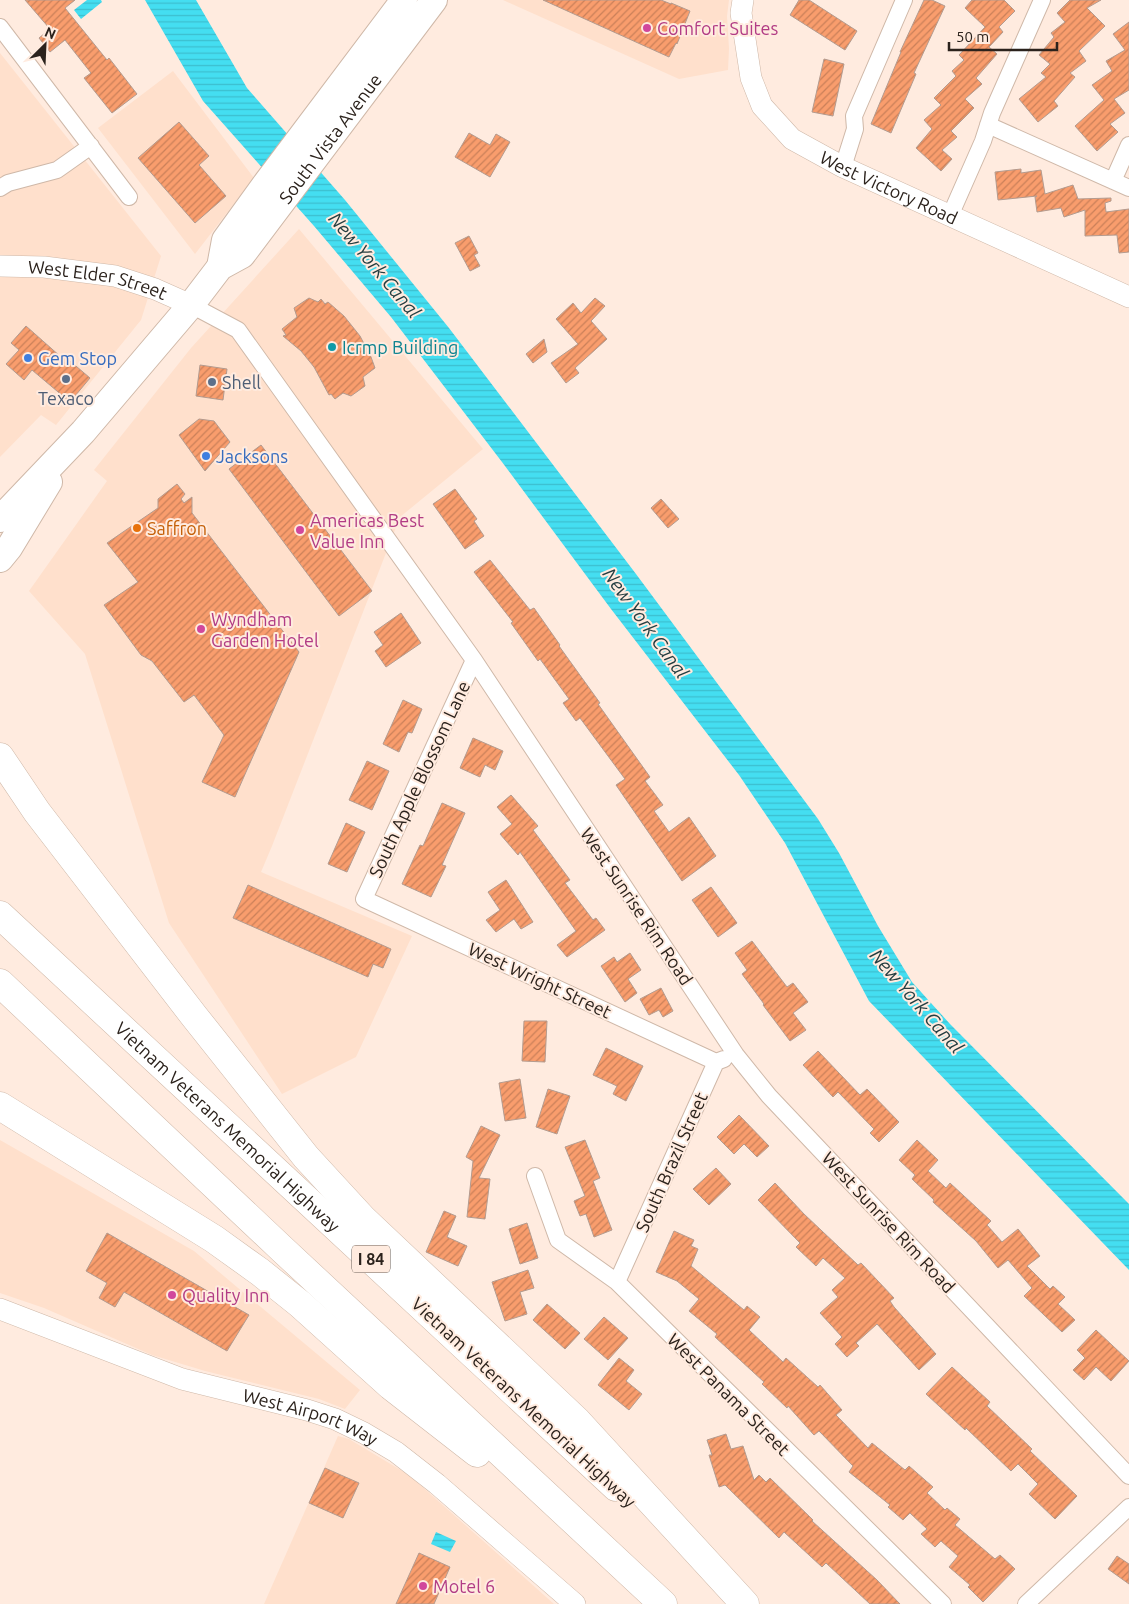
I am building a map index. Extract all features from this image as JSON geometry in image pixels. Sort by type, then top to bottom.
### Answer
[{"type":"highway","points":[[0,757],[37,812],[194,1016],[306,1157],[363,1219],[576,1421],[743,1604]]},
{"type":"highway","points":[[0,781],[37,812]]},
{"type":"highway","name":"Vietnam Veterans Memorial Highway","points":[[0,915],[743,1604]]},
{"type":"highway","points":[[0,984],[663,1604]]},
{"type":"highway","points":[[0,1106],[214,1239],[260,1272],[300,1304],[391,1386],[628,1572]]},
{"type":"main road","name":"South Vista Avenue","points":[[310,146],[404,0]]},
{"type":"main road","name":"South Vista Avenue","points":[[0,519],[69,447],[191,305],[220,267],[225,240],[276,190],[310,146],[434,0]]},
{"type":"main road","name":"South Vista Avenue","points":[[0,559],[18,534],[69,447]]},
{"type":"street","name":"West Victory Road","points":[[743,0],[741,13],[747,58],[752,78],[762,106],[792,139],[843,167],[1129,296]]},
{"type":"street","points":[[843,167],[855,129],[854,116],[904,0]]},
{"type":"street","points":[[950,216],[983,141],[992,113],[1042,0]]},
{"type":"street","points":[[0,27],[129,197]]},
{"type":"street","points":[[988,125],[1129,188]]},
{"type":"street","points":[[1113,181],[1129,145]]},
{"type":"street","points":[[0,188],[8,183],[57,170],[90,146]]},
{"type":"street","name":"West Elder Street","points":[[0,266],[44,267],[115,276],[155,289],[191,305]]},
{"type":"street","name":"West Sunrise Rim Road","points":[[191,305],[238,330],[474,660],[736,1055],[770,1096],[1129,1476]]},
{"type":"street","name":"South Apple Blossom Lane","points":[[364,899],[474,660]]},
{"type":"street","name":"West Wright Street","points":[[364,899],[716,1062]]},
{"type":"street","points":[[716,1062],[736,1055]]},
{"type":"street","name":"South Brazil Street","points":[[617,1282],[716,1062]]},
{"type":"street","name":"West Panama Street","points":[[536,1176],[558,1240],[617,1282],[943,1604]]},
{"type":"street","name":"West Airport Way","points":[[0,1309],[182,1379],[307,1410],[335,1419],[364,1433],[396,1452],[437,1484],[575,1604]]},
{"type":"street","points":[[1026,1604],[1129,1508]]},
{"type":"shaded area","points":[[503,0],[729,0],[727,16],[728,70],[679,79]]},
{"type":"shaded area","points":[[0,53],[161,256],[141,320],[56,425],[41,415],[0,457]]},
{"type":"shaded area","points":[[173,71],[254,178],[195,254],[98,128]]},
{"type":"shaded area","points":[[299,229],[483,449],[400,517],[261,872],[412,936],[356,1057],[282,1094],[169,923],[85,654],[29,591],[107,481],[94,470],[191,348]]},
{"type":"shaded area","points":[[0,1140],[194,1251],[360,1390],[345,1409],[319,1399],[205,1371],[152,1355],[44,1308],[0,1293]]},
{"type":"shaded area","points":[[338,1436],[349,1439],[409,1475],[554,1604],[264,1604]]},
{"type":"water","points":[[87,0],[101,0],[102,2],[81,19],[74,10]]},
{"type":"water","name":"New York Canal","points":[[145,0],[196,0],[247,88],[345,200],[449,328],[636,574],[818,819],[912,982],[950,1024],[1129,1204],[1129,1270],[869,1001],[785,843],[739,775],[391,317],[314,226],[203,101]]},
{"type":"water","points":[[436,1532],[456,1541],[450,1552],[431,1544]]},
{"type":"building","points":[[25,0],[75,0],[65,8],[107,60],[109,58],[137,94],[112,113],[84,78],[91,73],[65,40],[50,52],[39,38],[50,29]]},
{"type":"building","name":"Comfort Suites","points":[[543,0],[661,0],[690,11],[677,44],[669,57]]},
{"type":"building","points":[[799,0],[809,0],[857,31],[845,50],[790,15]]},
{"type":"building","points":[[924,0],[932,0],[945,6],[914,73],[916,74],[891,133],[871,124],[900,52]]},
{"type":"building","points":[[972,0],[1004,0],[1015,11],[999,27],[1003,32],[989,47],[997,54],[976,78],[982,84],[965,99],[974,108],[951,131],[957,137],[942,150],[952,159],[941,171],[916,148],[932,129],[924,120],[941,105],[934,98],[956,76],[952,71],[964,60],[959,55],[985,27],[965,8]]},
{"type":"building","points":[[1070,0],[1101,0],[1087,8],[1105,26],[1079,51],[1086,61],[1070,73],[1075,77],[1054,101],[1058,106],[1038,122],[1019,99],[1046,77],[1041,73],[1050,64],[1039,55],[1054,37],[1051,33],[1065,22],[1057,13]]},
{"type":"building","points":[[1129,22],[1129,90],[1114,99],[1125,113],[1110,124],[1118,132],[1097,151],[1075,126],[1104,100],[1092,85],[1112,71],[1106,61],[1125,50],[1113,34]]},
{"type":"building","points":[[824,59],[844,64],[833,116],[812,112]]},
{"type":"building","points":[[179,122],[209,156],[199,165],[226,196],[195,223],[138,158]]},
{"type":"building","points":[[469,133],[490,145],[496,134],[510,142],[490,177],[455,157]]},
{"type":"building","points":[[1021,169],[1021,173],[1041,170],[1045,194],[1073,185],[1078,199],[1111,198],[1111,201],[1105,203],[1106,212],[1129,209],[1129,252],[1119,253],[1117,235],[1085,236],[1085,210],[1064,217],[1061,208],[1037,212],[1035,197],[1037,196],[998,200],[995,172]]},
{"type":"building","points":[[469,236],[478,253],[474,255],[480,266],[470,271],[455,243]]},
{"type":"building","name":"Icrmp Building","points":[[309,298],[318,302],[321,299],[325,304],[328,302],[344,316],[360,336],[371,357],[375,368],[363,377],[365,386],[351,396],[343,393],[335,399],[331,394],[329,395],[314,367],[301,351],[283,336],[286,335],[282,329],[297,317],[294,308]]},
{"type":"building","points":[[595,298],[605,306],[591,321],[607,339],[575,368],[579,373],[566,383],[551,363],[578,344],[556,319],[573,303],[581,313]]},
{"type":"building","points":[[26,326],[61,357],[63,355],[90,378],[70,402],[32,370],[24,380],[6,364],[19,350],[11,343]]},
{"type":"building","points":[[544,339],[547,352],[533,363],[526,354]]},
{"type":"building","name":"Shell","points":[[200,365],[227,369],[223,400],[196,396]]},
{"type":"building","name":"Jacksons","points":[[199,419],[214,421],[230,442],[205,471],[179,435]]},
{"type":"building","name":"Americas Best Value Inn","points":[[261,445],[372,591],[339,616],[229,469]]},
{"type":"building","name":"Wyndham Garden Hotel","points":[[177,484],[185,494],[181,499],[184,503],[192,497],[192,513],[299,652],[235,797],[202,782],[224,735],[194,695],[184,702],[152,661],[141,655],[104,605],[138,582],[107,543],[158,508],[158,499]]},
{"type":"building","points":[[455,489],[477,519],[474,521],[484,536],[465,549],[433,504]]},
{"type":"building","points":[[661,499],[679,519],[668,528],[651,508]]},
{"type":"building","points":[[490,560],[530,610],[534,608],[600,703],[598,704],[650,777],[645,781],[663,805],[654,811],[669,832],[689,817],[716,856],[682,881],[616,785],[625,779],[580,718],[576,721],[563,703],[569,699],[540,659],[538,661],[511,623],[513,622],[474,572]]},
{"type":"building","points":[[401,613],[421,643],[386,667],[375,651],[383,645],[374,632]]},
{"type":"building","points":[[403,700],[422,709],[412,733],[408,732],[399,752],[383,744]]},
{"type":"building","points":[[473,738],[503,751],[495,770],[485,765],[480,777],[460,768]]},
{"type":"building","points":[[367,761],[389,771],[372,810],[349,800]]},
{"type":"building","points":[[511,795],[538,826],[533,830],[570,880],[565,883],[593,920],[596,918],[605,930],[567,957],[557,945],[576,931],[520,852],[518,855],[500,834],[512,824],[497,807]]},
{"type":"building","points":[[442,803],[465,813],[442,865],[446,866],[431,897],[402,884],[420,845],[423,846]]},
{"type":"building","points":[[346,823],[365,832],[347,872],[328,864]]},
{"type":"building","points":[[506,880],[533,922],[521,929],[514,919],[496,932],[486,920],[500,910],[488,892]]},
{"type":"building","points":[[248,885],[391,949],[383,968],[373,964],[368,977],[233,918]]},
{"type":"building","points":[[711,887],[737,923],[718,937],[692,900]]},
{"type":"building","points":[[752,941],[787,987],[793,983],[808,1002],[793,1013],[806,1030],[790,1041],[742,974],[747,970],[735,953]]},
{"type":"building","points":[[630,953],[641,970],[628,979],[637,993],[625,1002],[601,966],[614,957],[617,962]]},
{"type":"building","points":[[661,988],[673,1011],[663,1017],[659,1010],[649,1015],[640,999]]},
{"type":"building","points":[[524,1021],[547,1021],[545,1062],[522,1061]]},
{"type":"building","points":[[606,1048],[643,1066],[626,1101],[613,1094],[617,1086],[593,1075]]},
{"type":"building","points":[[818,1051],[860,1095],[867,1089],[899,1122],[879,1142],[870,1133],[874,1129],[838,1092],[833,1097],[803,1065]]},
{"type":"building","points":[[520,1079],[526,1118],[505,1121],[499,1083]]},
{"type":"building","points":[[548,1089],[570,1096],[557,1134],[536,1127]]},
{"type":"building","points":[[739,1115],[769,1146],[757,1157],[744,1144],[734,1154],[717,1137]]},
{"type":"building","points":[[481,1126],[500,1135],[479,1178],[490,1179],[485,1219],[467,1217],[473,1161],[466,1157]]},
{"type":"building","points":[[585,1140],[600,1178],[593,1181],[612,1230],[594,1237],[586,1214],[580,1216],[574,1201],[585,1196],[565,1147]]},
{"type":"building","points":[[917,1140],[938,1160],[928,1171],[946,1188],[950,1183],[991,1221],[987,1225],[1002,1242],[1018,1229],[1040,1256],[1027,1266],[1050,1289],[1053,1286],[1065,1297],[1058,1304],[1075,1320],[1062,1332],[1024,1296],[1032,1288],[1008,1260],[998,1268],[976,1241],[933,1202],[934,1200],[912,1179],[915,1175],[899,1160]]},
{"type":"building","points":[[716,1168],[731,1184],[709,1205],[693,1189]]},
{"type":"building","points":[[775,1183],[804,1214],[858,1265],[861,1263],[894,1298],[890,1301],[894,1307],[936,1354],[919,1370],[877,1324],[856,1343],[859,1346],[847,1357],[835,1344],[842,1337],[820,1313],[838,1297],[832,1290],[845,1278],[823,1258],[816,1266],[796,1247],[800,1243],[758,1200]]},
{"type":"building","points":[[444,1211],[456,1216],[447,1237],[467,1246],[458,1266],[426,1252]]},
{"type":"building","points":[[527,1223],[538,1258],[520,1264],[509,1229]]},
{"type":"building","points":[[674,1231],[694,1240],[691,1246],[698,1249],[691,1266],[744,1310],[747,1306],[760,1317],[749,1330],[783,1362],[786,1358],[818,1387],[820,1385],[842,1410],[836,1415],[868,1448],[872,1443],[905,1470],[909,1466],[933,1487],[927,1493],[945,1510],[947,1508],[960,1519],[955,1525],[995,1559],[1000,1555],[1015,1569],[983,1602],[968,1587],[970,1585],[949,1567],[958,1556],[941,1541],[935,1547],[921,1534],[927,1529],[910,1513],[903,1520],[888,1507],[890,1505],[849,1472],[853,1466],[819,1431],[814,1435],[788,1406],[787,1408],[762,1384],[764,1382],[715,1337],[717,1334],[689,1311],[699,1299],[677,1281],[656,1272]]},
{"type":"building","name":"Quality Inn","points":[[107,1233],[249,1315],[227,1351],[124,1292],[115,1307],[99,1298],[107,1283],[86,1271]]},
{"type":"building","points":[[528,1270],[534,1288],[520,1292],[527,1314],[505,1321],[492,1282]]},
{"type":"building","points":[[547,1304],[580,1333],[565,1349],[533,1320]]},
{"type":"building","points":[[604,1317],[628,1338],[608,1360],[584,1339]]},
{"type":"building","points":[[1096,1330],[1129,1361],[1111,1381],[1096,1367],[1084,1380],[1073,1370],[1085,1358],[1077,1350]]},
{"type":"building","points":[[619,1358],[634,1370],[626,1381],[642,1394],[629,1410],[598,1385]]},
{"type":"building","points":[[952,1367],[990,1402],[987,1406],[1077,1496],[1055,1519],[1029,1494],[1038,1484],[1018,1464],[1011,1471],[966,1428],[965,1430],[926,1394]]},
{"type":"building","points":[[726,1434],[731,1449],[743,1446],[754,1480],[759,1475],[766,1482],[770,1478],[812,1521],[877,1580],[900,1604],[870,1604],[826,1563],[822,1567],[784,1532],[779,1538],[725,1485],[719,1487],[709,1455],[712,1455],[707,1440]]},
{"type":"building","points":[[325,1468],[359,1483],[343,1518],[309,1503]]},
{"type":"building","name":"Motel 6","points":[[419,1553],[450,1567],[434,1604],[396,1604]]},
{"type":"building","points":[[1117,1556],[1129,1564],[1129,1584],[1108,1569]]},
{"type":"place","name":"Comfort Suites","points":[[647,28]]},
{"type":"place","name":"Icrmp Building","points":[[332,347]]},
{"type":"place","name":"Gem Stop","points":[[28,358]]},
{"type":"place","name":"Texaco","points":[[66,379]]},
{"type":"place","name":"Shell","points":[[212,382]]},
{"type":"place","name":"Jacksons","points":[[206,456]]},
{"type":"place","name":"Saffron","points":[[137,528]]},
{"type":"place","name":"Americas Best Value Inn","points":[[300,530]]},
{"type":"place","name":"Wyndham Garden Hotel","points":[[201,629]]},
{"type":"place","name":"Quality Inn","points":[[172,1295]]},
{"type":"place","name":"Motel 6","points":[[423,1586]]}]
